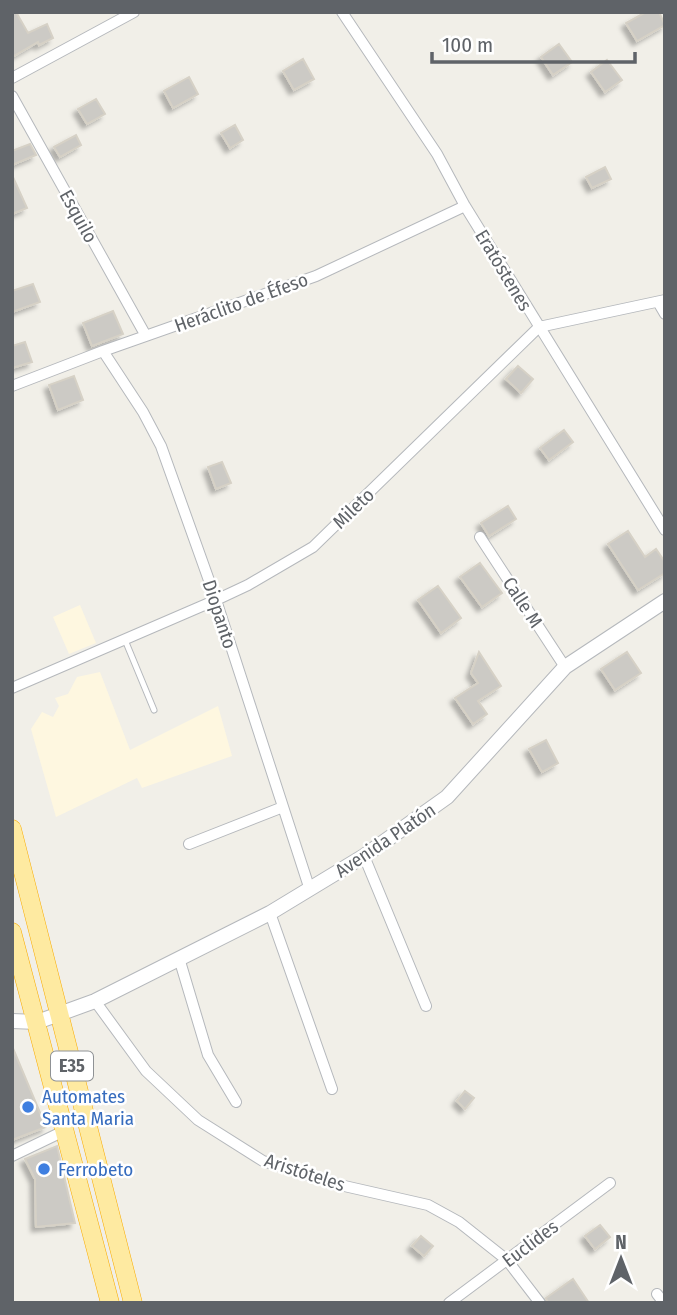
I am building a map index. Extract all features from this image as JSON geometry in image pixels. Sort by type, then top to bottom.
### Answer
[{"type":"highway","name":"E35","points":[[12,829],[133,1303]]},
{"type":"highway","name":"E35","points":[[12,932],[110,1303]]},
{"type":"street","points":[[12,78],[134,12]]},
{"type":"street","name":"Eratóstenes","points":[[342,12],[438,154],[465,206],[665,530]]},
{"type":"street","name":"Esquilo","points":[[12,96],[146,336]]},
{"type":"street","name":"Heráclito de Éfeso","points":[[12,386],[316,276],[465,206]]},
{"type":"street","points":[[539,327],[661,301],[665,314]]},
{"type":"street","name":"Mileto","points":[[12,688],[216,600],[248,585],[313,547],[539,327]]},
{"type":"street","name":"Diopanto","points":[[103,351],[143,412],[161,446],[216,600],[310,890]]},
{"type":"street","name":"Calle M","points":[[480,537],[565,667]]},
{"type":"street","name":"Avenida Platón","points":[[37,1022],[95,1001],[270,913],[364,856],[447,797],[565,667],[665,601]]},
{"type":"street","points":[[189,844],[283,807]]},
{"type":"street","points":[[364,856],[426,1006]]},
{"type":"street","points":[[270,913],[332,1089]]},
{"type":"street","points":[[180,958],[208,1055],[236,1102]]},
{"type":"street","name":"Aristóteles","points":[[95,1001],[146,1071],[198,1120],[263,1161],[340,1185],[428,1205],[459,1222],[507,1260],[540,1303]]},
{"type":"street","points":[[12,1021],[37,1022]]},
{"type":"street","points":[[12,1156],[65,1130]]},
{"type":"street","name":"Euclides","points":[[449,1303],[610,1184]]},
{"type":"lane","points":[[125,640],[154,710]]},
{"type":"shaded area","points":[[80,605],[96,643],[69,654],[53,617]]},
{"type":"shaded area","points":[[100,672],[130,750],[218,706],[232,756],[142,788],[137,778],[56,817],[31,729],[42,712],[53,717],[59,706],[55,698],[68,694],[77,677]]},
{"type":"building","points":[[12,12],[16,12],[28,33],[47,24],[53,38],[39,45],[38,42],[12,57]]},
{"type":"building","points":[[646,12],[659,12],[665,25],[637,41],[626,23]]},
{"type":"building","points":[[559,44],[572,62],[553,75],[541,57]]},
{"type":"building","points":[[303,59],[314,79],[294,90],[283,71]]},
{"type":"building","points":[[607,60],[622,80],[605,92],[591,72]]},
{"type":"building","points":[[189,77],[198,94],[173,108],[164,91]]},
{"type":"building","points":[[96,99],[105,114],[87,124],[78,109]]},
{"type":"building","points":[[235,125],[243,140],[230,148],[221,133]]},
{"type":"building","points":[[76,135],[81,145],[60,157],[54,147]]},
{"type":"building","points":[[30,144],[36,155],[12,165],[12,151]]},
{"type":"building","points":[[605,167],[611,179],[592,188],[586,177]]},
{"type":"building","points":[[12,175],[27,208],[12,214]]},
{"type":"building","points":[[33,284],[40,302],[12,312],[12,291]]},
{"type":"building","points":[[113,311],[123,334],[92,346],[83,323]]},
{"type":"building","points":[[25,342],[32,362],[12,368],[12,346]]},
{"type":"building","points":[[518,366],[533,379],[521,393],[506,379]]},
{"type":"building","points":[[74,376],[83,400],[58,410],[49,385]]},
{"type":"building","points":[[564,430],[573,442],[549,460],[540,448]]},
{"type":"building","points":[[222,462],[231,483],[216,489],[208,467]]},
{"type":"building","points":[[508,506],[516,519],[489,536],[481,523]]},
{"type":"building","points":[[628,531],[645,557],[656,549],[665,562],[665,573],[638,590],[608,544]]},
{"type":"building","points":[[480,563],[502,593],[482,607],[460,577]]},
{"type":"building","points":[[438,586],[461,618],[441,633],[418,600]]},
{"type":"building","points":[[479,652],[501,686],[478,701],[487,714],[473,724],[455,698],[478,683],[471,673]]},
{"type":"building","points":[[627,652],[641,673],[615,690],[601,669]]},
{"type":"building","points":[[546,740],[558,763],[542,772],[529,749]]},
{"type":"building","points":[[12,1046],[46,1127],[12,1140]]},
{"type":"building","points":[[465,1091],[474,1098],[465,1109],[457,1101]]},
{"type":"building","points":[[57,1146],[75,1223],[36,1227],[35,1179],[25,1159]]},
{"type":"building","points":[[600,1225],[610,1237],[595,1249],[585,1236]]},
{"type":"building","points":[[421,1236],[433,1246],[424,1256],[412,1246]]},
{"type":"building","points":[[573,1279],[589,1303],[548,1303],[546,1298]]},
{"type":"place","name":"Automates Santa Maria","points":[[28,1107]]},
{"type":"place","name":"Ferrobeto","points":[[44,1169]]}]
